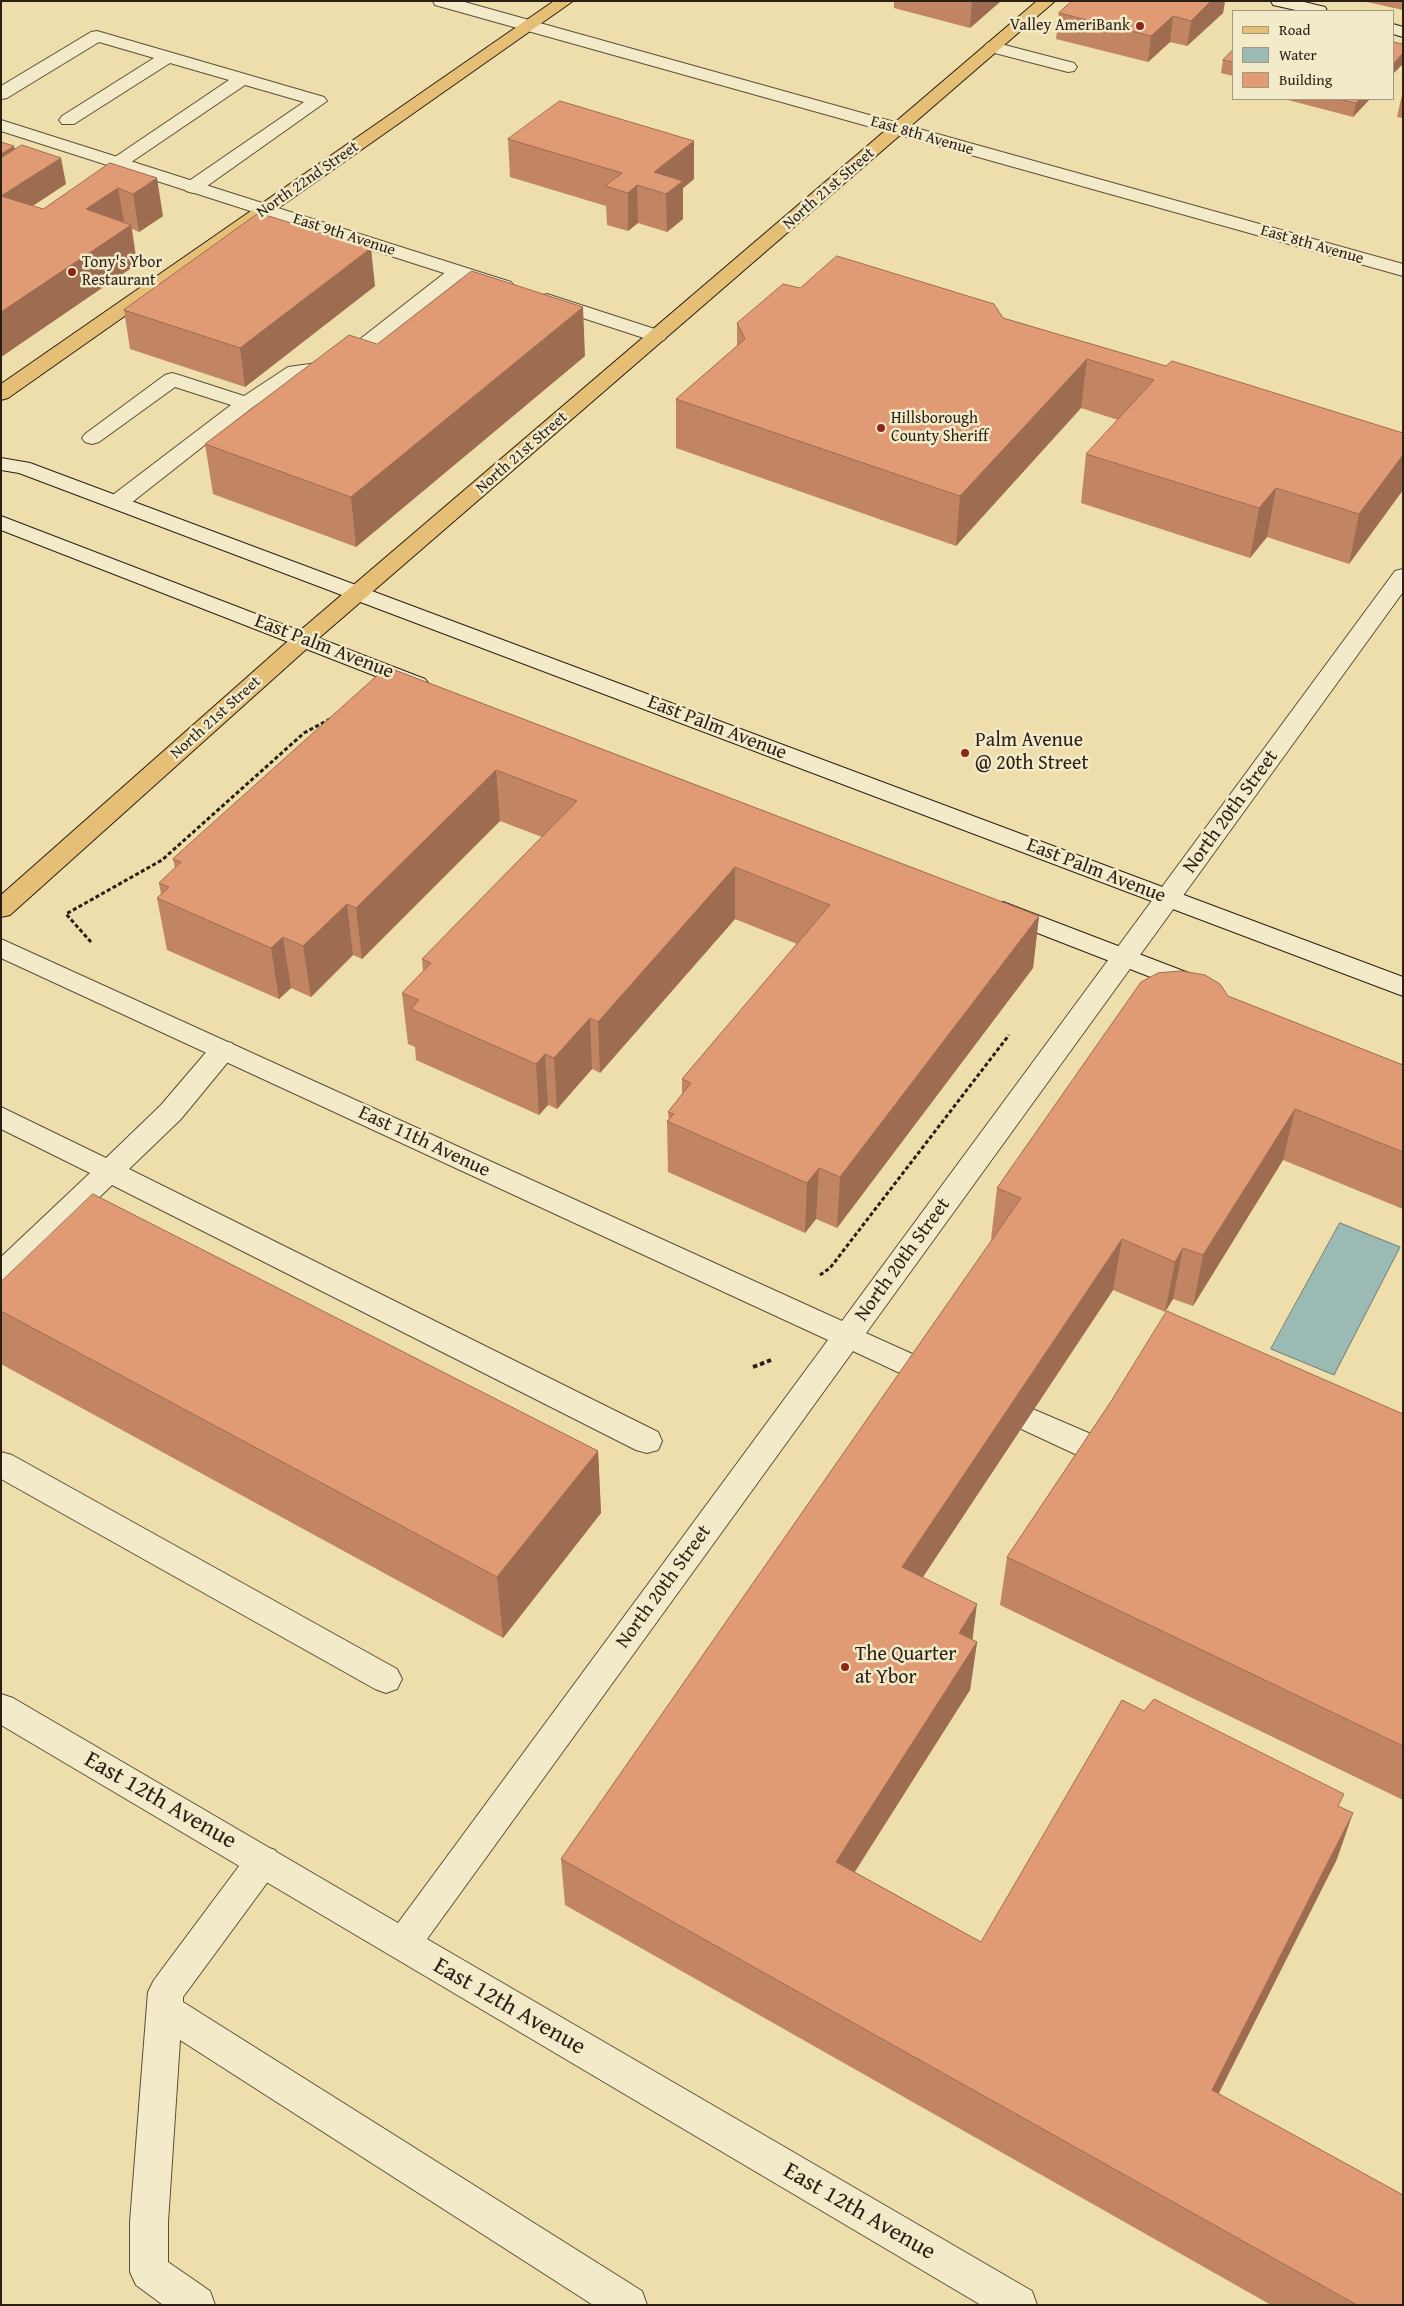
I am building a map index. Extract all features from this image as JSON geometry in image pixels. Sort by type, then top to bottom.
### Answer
[{"type":"main road","name":"North 22nd Street","points":[[1,394],[565,1]]},
{"type":"main road","name":"North 21st Street","points":[[1,910],[304,639],[1047,1]]},
{"type":"street","name":"East 8th Avenue","points":[[441,1],[1403,270]]},
{"type":"street","points":[[1279,1],[1315,10]]},
{"type":"street","points":[[1,94],[97,36],[318,101],[193,187]]},
{"type":"street","points":[[993,47],[1068,67]]},
{"type":"street","points":[[68,120],[168,57]]},
{"type":"street","points":[[118,163],[244,79]]},
{"type":"street","name":"East 9th Avenue","points":[[1,125],[657,336]]},
{"type":"street","points":[[118,502],[246,403],[295,371],[338,366],[458,272]]},
{"type":"street","points":[[92,438],[172,379],[246,403]]},
{"type":"street","name":"East Palm Avenue","points":[[1,464],[23,467],[118,502],[1403,987]]},
{"type":"street","name":"East Palm Avenue","points":[[1,522],[436,691]]},
{"type":"street","name":"North 20th Street","points":[[403,1944],[1402,579]]},
{"type":"street","points":[[984,904],[1217,994]]},
{"type":"street","name":"East 11th Avenue","points":[[1,948],[929,1374]]},
{"type":"street","points":[[1,1275],[170,1112],[223,1050]]},
{"type":"street","points":[[1,1118],[110,1170],[648,1441]]},
{"type":"street","points":[[1028,1419],[1101,1452]]},
{"type":"street","points":[[1,1464],[386,1679]]},
{"type":"street","name":"East 12th Avenue","points":[[1,1708],[1018,2305]]},
{"type":"street","points":[[196,2305],[149,2272],[149,2222],[166,1992],[263,1862]]},
{"type":"street","points":[[165,2010],[628,2305]]},
{"type":"path","points":[[95,947],[66,914],[162,860],[304,733],[334,716]]},
{"type":"path","points":[[815,1278],[830,1268],[1012,1030]]},
{"type":"path","points":[[753,1367],[778,1358]]},
{"type":"water","points":[[1340,1223],[1400,1247],[1334,1375],[1271,1349]]},
{"type":"building","points":[[1072,1],[1211,1],[1191,21],[1173,16],[1151,36],[1059,13]]},
{"type":"building","points":[[1394,42],[1403,44],[1403,53],[1394,63]]},
{"type":"building","points":[[1232,51],[1232,62],[1223,60]]},
{"type":"building","points":[[1343,100],[1359,100],[1356,103]]},
{"type":"building","points":[[560,101],[694,141],[654,172],[683,181],[666,194],[637,185],[628,193],[605,186],[622,173],[508,139]]},
{"type":"building","points":[[1,142],[14,146],[1,154]]},
{"type":"building","points":[[22,145],[61,158],[1,196],[1,158]]},
{"type":"building","points":[[110,163],[157,178],[133,194],[118,188],[86,209],[131,225],[1,312],[1,196],[43,209]]},
{"type":"building","points":[[259,213],[371,248],[240,348],[124,310]]},
{"type":"building","points":[[837,256],[994,304],[1003,318],[1166,366],[1172,361],[1403,433],[1403,455],[1359,514],[1276,488],[1259,508],[1086,454],[1154,380],[1087,359],[960,496],[676,399],[745,339],[737,323],[783,284],[800,288]]},
{"type":"building","points":[[472,271],[583,307],[351,497],[205,444],[349,335],[377,344]]},
{"type":"building","points":[[387,667],[1039,916],[840,1177],[819,1168],[807,1183],[667,1121],[674,1114],[668,1112],[691,1083],[682,1079],[830,905],[735,867],[598,1022],[590,1018],[554,1058],[545,1054],[536,1064],[411,1009],[419,1000],[402,993],[431,963],[422,959],[577,801],[496,770],[356,908],[347,904],[303,946],[283,937],[271,948],[157,898],[169,887],[159,883],[181,862],[173,859]]},
{"type":"building","name":"The Quarter at Ybor","points":[[1181,971],[1205,975],[1220,984],[1228,996],[1403,1065],[1403,1152],[1295,1109],[1203,1255],[1183,1248],[1175,1262],[1122,1239],[902,1567],[977,1604],[959,1633],[977,1642],[836,1862],[981,1942],[1122,1700],[1144,1711],[1154,1699],[1344,1794],[1338,1806],[1353,1813],[1212,2090],[1403,2195],[1403,2305],[1357,2305],[561,1859],[1021,1198],[997,1188],[1141,982],[1158,973]]},
{"type":"building","points":[[93,1194],[598,1451],[497,1577],[1,1311],[1,1282]]},
{"type":"building","points":[[1167,1311],[1403,1414],[1403,1746],[1007,1557],[1110,1403]]},
{"type":"place","name":"Valley AmeriBank","points":[[1140,26]]},
{"type":"place","name":"Tony's Ybor Restaurant","points":[[72,272]]},
{"type":"place","name":"Hillsborough County Sheriff","points":[[881,428]]},
{"type":"place","name":"Palm Avenue @ 20th Street","points":[[965,753]]},
{"type":"place","name":"The Quarter at Ybor","points":[[845,1667]]}]
